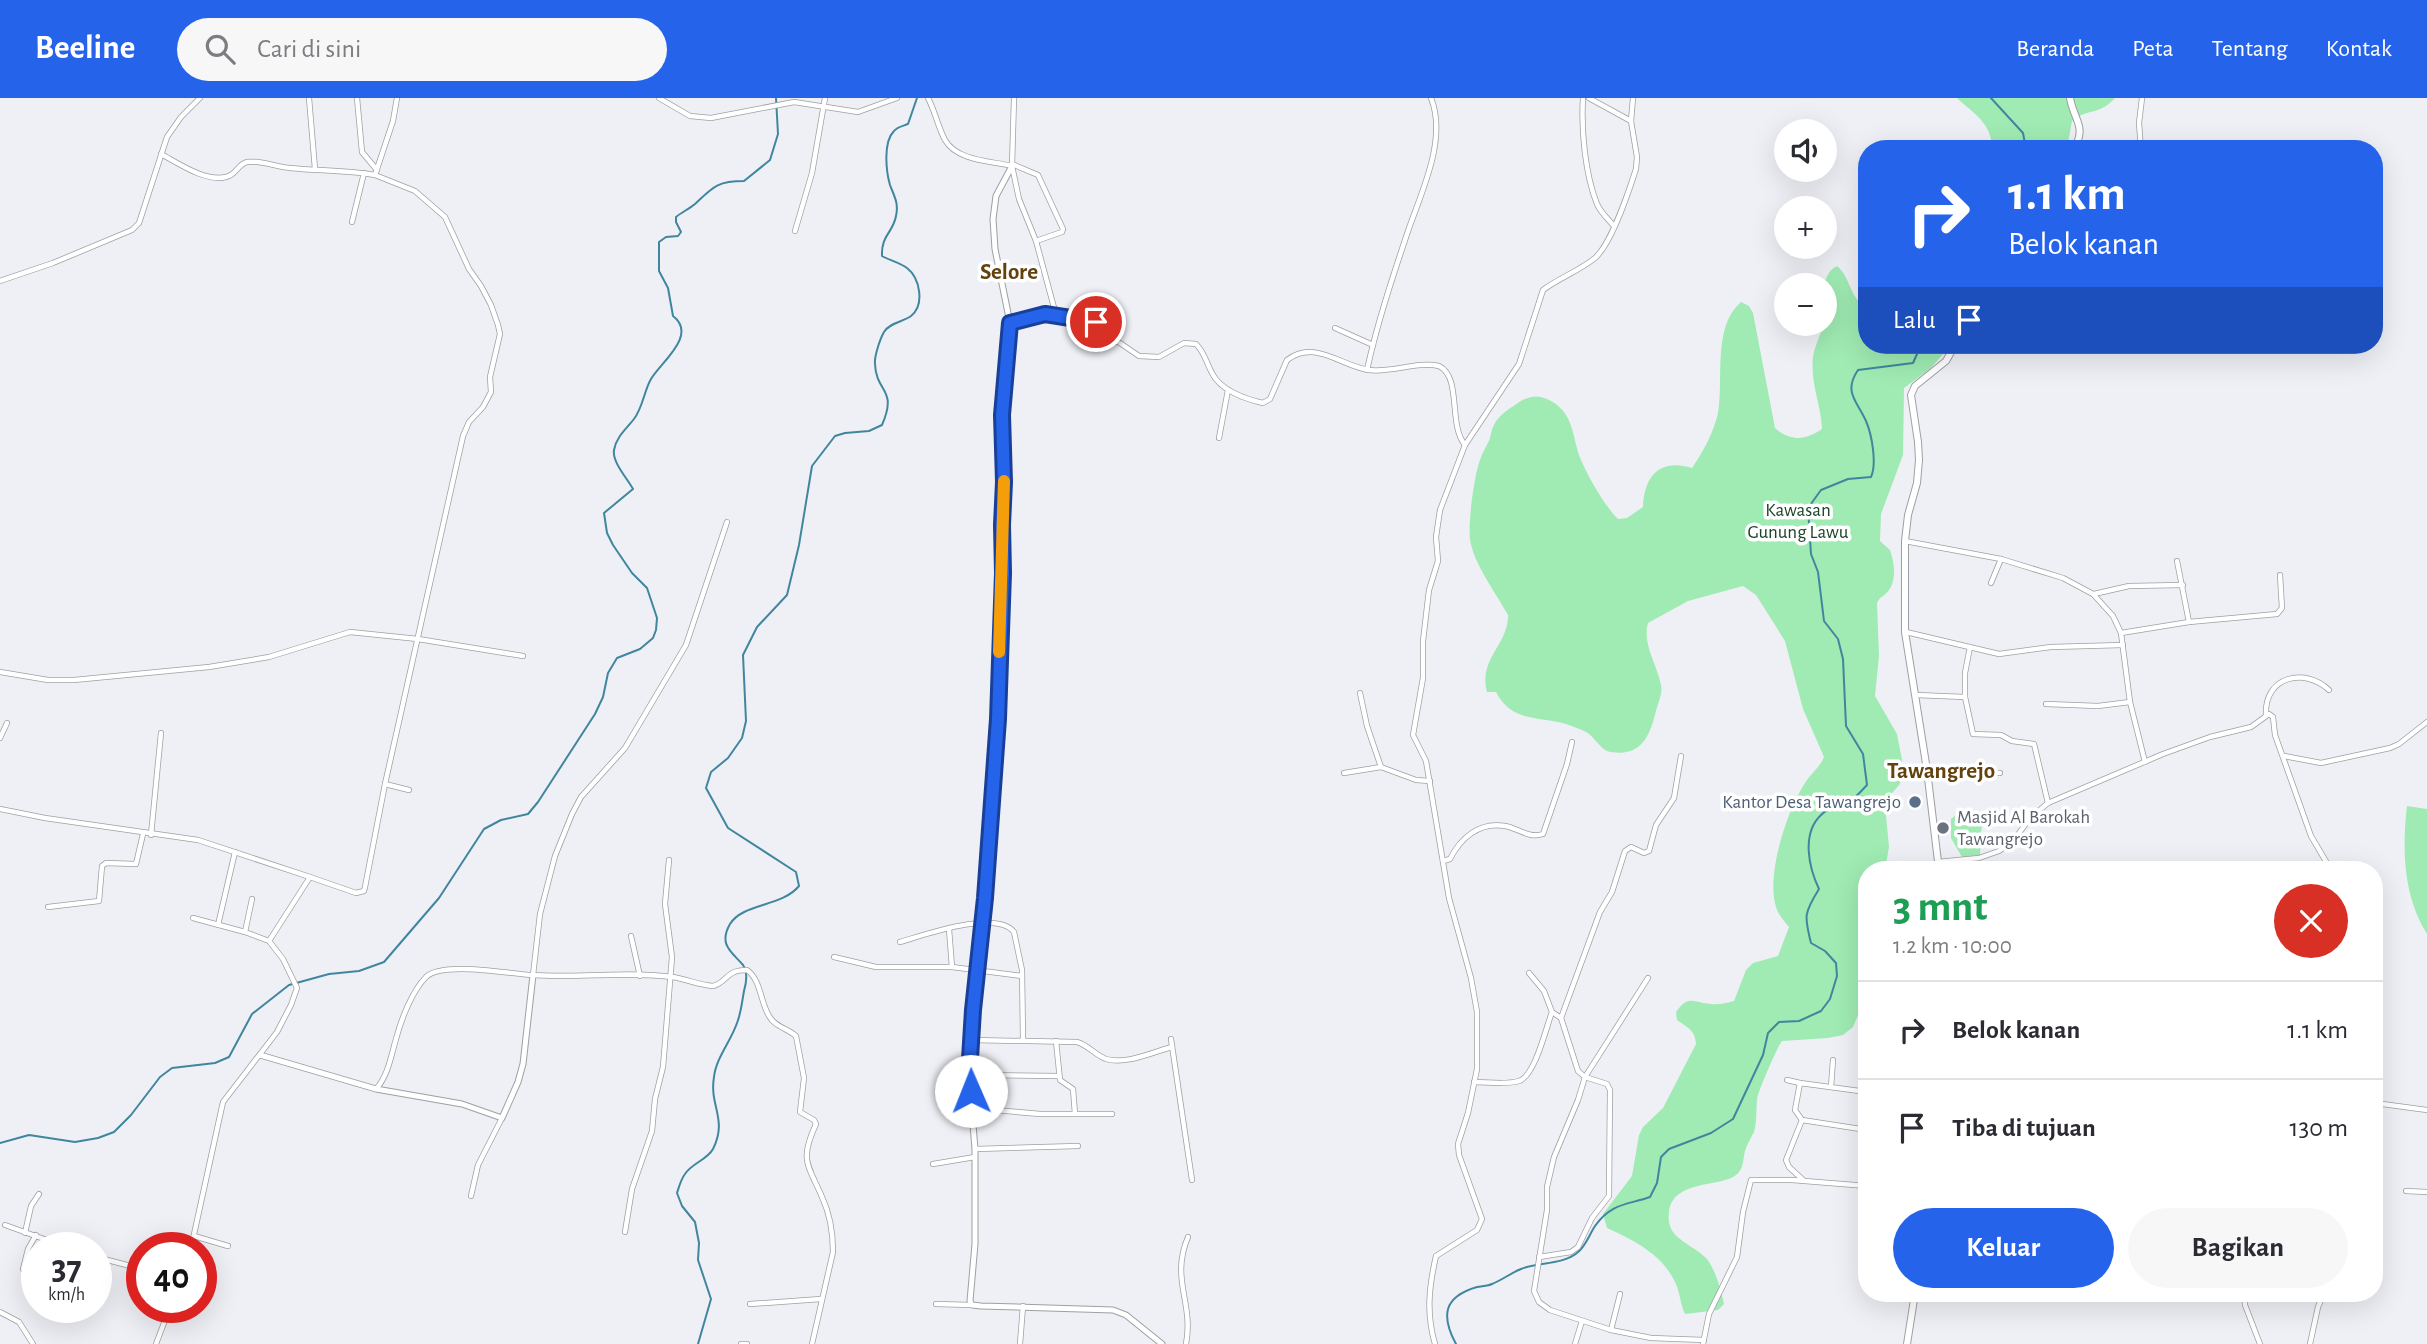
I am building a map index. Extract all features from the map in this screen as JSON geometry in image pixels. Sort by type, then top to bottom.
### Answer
[{"type":"main road","points":[[2070,98],[2081,129],[2079,140]]},
{"type":"main road","points":[[1937,861],[1927,770],[1905,632],[1905,541],[1919,460],[1911,395],[1915,386],[1946,361],[1950,354]]},
{"type":"main road","points":[[1907,1344],[1914,1302]]},
{"type":"street","points":[[0,282],[132,230],[139,223],[167,137],[175,124],[200,98]]},
{"type":"street","points":[[309,98],[315,169]]},
{"type":"street","points":[[357,98],[362,152],[376,173]]},
{"type":"street","points":[[376,173],[393,121],[397,98]]},
{"type":"street","points":[[659,98],[690,116],[701,117],[719,117],[794,102],[858,112],[897,98]]},
{"type":"street","points":[[795,230],[812,173],[825,98]]},
{"type":"street","points":[[928,98],[946,141],[955,151],[1012,165],[1038,175],[1063,229],[1062,232],[1036,241]]},
{"type":"street","points":[[1014,98],[1012,165],[1019,199],[1036,241],[1056,315]]},
{"type":"street","points":[[1367,370],[1407,233],[1430,174],[1435,142],[1435,107],[1431,98]]},
{"type":"street","points":[[1583,98],[1582,125],[1597,203],[1614,226]]},
{"type":"street","points":[[1589,98],[1631,121]]},
{"type":"street","points":[[1435,1344],[1430,1326],[1428,1292],[1436,1256],[1477,1230],[1482,1219],[1459,1155],[1458,1144],[1474,1082],[1478,1054],[1477,1012],[1471,978],[1455,925],[1426,761],[1413,735],[1423,678],[1423,641],[1429,590],[1438,561],[1437,523],[1465,445],[1519,364],[1544,290],[1596,257],[1609,241],[1636,169],[1637,157],[1631,121],[1633,98]]},
{"type":"street","points":[[2140,140],[2138,123],[2142,98]]},
{"type":"street","points":[[0,809],[143,834],[198,840],[348,891],[364,891],[385,784],[463,436],[469,422],[483,407],[491,392],[492,367],[500,334],[491,305],[469,270],[445,217],[415,191],[376,173],[288,168],[248,162],[241,164],[230,175],[216,177],[185,167],[161,154]]},
{"type":"street","points":[[972,1305],[975,1149],[969,1075],[998,719],[1003,573],[1002,415],[1010,323],[995,249],[993,219],[996,196],[1012,165]]},
{"type":"street","points":[[352,222],[364,173]]},
{"type":"street","points":[[1010,323],[1056,315],[1094,320],[1103,335],[1139,356],[1159,357],[1184,343],[1196,344],[1203,351],[1212,374],[1228,390],[1266,402],[1270,399],[1287,360],[1306,351],[1333,356],[1367,370],[1434,364],[1444,368],[1450,377],[1458,434],[1465,445]]},
{"type":"street","points":[[1335,328],[1373,345]]},
{"type":"street","points":[[1219,438],[1228,390]]},
{"type":"street","points":[[471,1196],[478,1165],[502,1118],[523,1064],[540,914],[555,856],[581,797],[625,748],[687,645],[727,522]]},
{"type":"street","points":[[1905,541],[2001,559],[2063,578],[2093,594],[2113,616],[2121,633],[2130,702],[2145,762]]},
{"type":"street","points":[[1991,583],[2001,559]]},
{"type":"street","points":[[2176,561],[2189,622]]},
{"type":"street","points":[[2121,633],[2189,622],[2280,613],[2283,600],[2280,575]]},
{"type":"street","points":[[2093,594],[2129,586],[2183,585]]},
{"type":"street","points":[[0,672],[48,680],[75,680],[209,667],[269,657],[350,632],[418,639],[523,656]]},
{"type":"street","points":[[1905,632],[1998,654],[2051,648],[2123,645]]},
{"type":"street","points":[[1970,646],[1965,673],[1965,697],[1973,734],[2001,735],[2016,742],[2034,744],[2048,803]]},
{"type":"street","points":[[1964,861],[1999,851],[2014,840],[2030,818],[2048,803],[2210,737],[2251,727],[2266,715],[2267,699],[2276,685],[2283,680],[2313,679],[2329,690]]},
{"type":"street","points":[[1360,693],[1367,726],[1381,766]]},
{"type":"street","points":[[1916,695],[1965,697]]},
{"type":"street","points":[[2046,704],[2098,706],[2130,702]]},
{"type":"street","points":[[2266,715],[2273,717],[2275,735],[2311,836],[2326,861]]},
{"type":"street","points":[[2283,756],[2321,763],[2390,748],[2427,722]]},
{"type":"street","points":[[0,738],[7,723]]},
{"type":"street","points":[[151,835],[161,733]]},
{"type":"street","points":[[1443,861],[1450,859],[1459,842],[1476,830],[1502,825],[1534,836],[1543,834],[1572,742]]},
{"type":"street","points":[[1538,1259],[1571,1252],[1578,1247],[1592,1218],[1610,1192],[1610,1090],[1605,1083],[1585,1077],[1578,1071],[1561,1018],[1600,912],[1612,892],[1625,851],[1631,847],[1644,853],[1649,851],[1656,825],[1674,798],[1681,756]]},
{"type":"street","points":[[1344,773],[1381,766],[1416,780],[1430,781]]},
{"type":"street","points":[[1927,770],[2000,773]]},
{"type":"street","points":[[385,784],[409,790]]},
{"type":"street","points":[[48,907],[99,901],[102,866],[106,863],[136,864],[143,834]]},
{"type":"street","points":[[218,925],[236,852]]},
{"type":"street","points":[[625,1232],[632,1189],[654,1120],[655,1099],[663,1067],[672,957],[665,904],[668,860]]},
{"type":"street","points":[[269,941],[310,877]]},
{"type":"street","points":[[245,932],[252,899]]},
{"type":"street","points":[[193,918],[269,941],[283,959],[297,988],[291,1005],[260,1055],[223,1102],[195,1232]]},
{"type":"street","points":[[900,942],[983,921],[1004,925],[1014,932],[1022,976],[1023,1040]]},
{"type":"street","points":[[949,929],[951,968]]},
{"type":"street","points":[[631,936],[640,976]]},
{"type":"street","points":[[834,957],[876,967],[951,968],[1022,976]]},
{"type":"street","points":[[376,1089],[387,1070],[397,1034],[410,1004],[428,975],[459,969],[533,975],[670,977],[713,986],[719,985],[730,973],[744,970],[753,975],[771,1019],[782,1029],[796,1035],[804,1078],[800,1112],[814,1119],[816,1124],[806,1161],[831,1225],[834,1252],[812,1344]]},
{"type":"street","points":[[1529,973],[1544,991],[1552,1012],[1561,1018]]},
{"type":"street","points":[[1648,978],[1585,1077],[1554,1157],[1547,1187],[1547,1210],[1536,1269],[1534,1291],[1538,1302],[1559,1314],[1611,1331],[1651,1338],[1703,1342],[1709,1314],[1737,1257],[1750,1181],[1755,1179],[1858,1185]]},
{"type":"street","points":[[1474,1082],[1510,1082],[1524,1079],[1532,1068],[1552,1012]]},
{"type":"street","points":[[1171,1039],[1192,1180]]},
{"type":"street","points":[[972,1040],[1084,1044],[1101,1056],[1117,1060],[1172,1047]]},
{"type":"street","points":[[1056,1041],[1059,1076],[1062,1083],[1073,1089],[1075,1114]]},
{"type":"street","points":[[260,1055],[376,1089],[462,1104],[502,1118]]},
{"type":"street","points":[[1831,1087],[1833,1060]]},
{"type":"street","points":[[969,1075],[1059,1076]]},
{"type":"street","points":[[1787,1080],[1858,1091]]},
{"type":"street","points":[[1800,1083],[1795,1110],[1802,1120],[1858,1129]]},
{"type":"street","points":[[2383,1104],[2427,1110]]},
{"type":"street","points":[[972,1108],[1112,1114]]},
{"type":"street","points":[[1802,1120],[1786,1160],[1788,1167],[1803,1181]]},
{"type":"street","points":[[975,1149],[1078,1146]]},
{"type":"street","points":[[933,1164],[975,1157]]},
{"type":"street","points":[[2406,1191],[2427,1192]]},
{"type":"street","points":[[25,1232],[32,1206],[39,1194]]},
{"type":"street","points":[[5,1226],[22,1232]]},
{"type":"street","points":[[1186,1344],[1189,1316],[1180,1268],[1181,1254],[1188,1237]]},
{"type":"street","points":[[217,1243],[228,1246]]},
{"type":"street","points":[[1611,1331],[1620,1294]]},
{"type":"street","points":[[750,1304],[821,1299]]},
{"type":"street","points":[[2245,1302],[2260,1344]]},
{"type":"street","points":[[2310,1344],[2320,1302]]},
{"type":"street","points":[[936,1304],[1120,1312],[1162,1344]]},
{"type":"street","points":[[1020,1344],[1023,1306]]},
{"type":"street","points":[[0,1312],[19,1322],[33,1344]]},
{"type":"street","points":[[1575,1344],[1581,1321]]},
{"type":"street","points":[[156,1344],[164,1323]]},
{"type":"street","points":[[741,1344],[747,1344]]},
{"type":"green space","points":[[1957,98],[2115,98],[2104,107],[2072,121],[2069,140],[1991,140],[1989,132],[1976,114]]},
{"type":"green space","name":"Kawasan Gunung Lawu","points":[[1837,266],[1858,300],[1858,354],[1943,354],[1930,369],[1904,388],[1903,455],[1881,514],[1880,541],[1890,550],[1894,576],[1892,586],[1877,603],[1879,656],[1875,696],[1897,734],[1902,760],[1900,784],[1885,805],[1889,847],[1887,861],[1858,861],[1858,1015],[1853,1027],[1843,1035],[1828,1038],[1782,1041],[1758,1095],[1755,1128],[1746,1148],[1741,1170],[1733,1177],[1690,1188],[1680,1193],[1673,1201],[1669,1212],[1671,1229],[1707,1259],[1716,1275],[1724,1304],[1718,1310],[1685,1314],[1675,1282],[1663,1263],[1637,1243],[1607,1228],[1603,1214],[1632,1176],[1639,1135],[1643,1127],[1663,1108],[1696,1044],[1692,1032],[1677,1020],[1676,1012],[1680,1006],[1688,1001],[1717,1004],[1734,1001],[1746,970],[1753,963],[1778,956],[1789,927],[1779,914],[1774,901],[1773,885],[1779,847],[1798,795],[1824,757],[1803,709],[1785,641],[1756,595],[1743,586],[1688,601],[1648,623],[1648,646],[1661,691],[1647,736],[1637,748],[1630,751],[1607,751],[1586,732],[1566,724],[1518,714],[1502,702],[1496,692],[1487,692],[1487,670],[1504,635],[1508,615],[1480,568],[1472,548],[1470,531],[1474,488],[1481,457],[1496,421],[1521,401],[1540,397],[1559,406],[1565,413],[1588,475],[1618,519],[1627,518],[1643,507],[1647,486],[1656,472],[1671,466],[1692,468],[1708,442],[1718,413],[1721,354],[1726,325],[1741,302],[1749,306],[1753,313],[1775,428],[1786,436],[1798,438],[1816,433],[1822,429],[1813,375],[1813,356],[1819,336],[1837,336],[1837,273],[1829,273]]},
{"type":"green space","points":[[2407,806],[2427,809],[2427,934],[2413,904],[2406,872]]},
{"type":"green space","points":[[1962,810],[1975,812],[1982,819],[1980,855],[1962,857],[1951,838],[1951,819]]},
{"type":"waterway","points":[[0,1143],[29,1135],[75,1142],[114,1132],[131,1115],[160,1077],[172,1068],[215,1063],[229,1057],[252,1014],[289,985],[329,974],[359,971],[384,962],[439,898],[484,829],[501,820],[528,814],[538,802],[595,714],[603,697],[608,673],[617,658],[640,649],[653,638],[656,630],[657,618],[647,588],[632,573],[613,545],[607,533],[604,513],[633,489],[615,460],[615,445],[637,414],[651,379],[675,348],[682,331],[680,323],[673,316],[668,288],[659,271],[659,242],[666,237],[678,236],[681,232],[676,217],[711,189],[727,182],[744,181],[770,160],[778,134],[776,98]]},
{"type":"waterway","points":[[698,1344],[711,1299],[698,1260],[699,1243],[695,1222],[682,1206],[677,1193],[685,1174],[713,1149],[719,1129],[714,1077],[738,1019],[746,978],[743,965],[728,948],[725,937],[736,917],[783,898],[799,886],[796,872],[728,828],[706,788],[711,772],[728,758],[742,738],[746,721],[743,655],[757,627],[787,595],[799,545],[812,466],[835,436],[869,431],[882,425],[886,413],[887,397],[876,373],[878,348],[886,329],[911,316],[919,299],[918,285],[911,272],[882,256],[883,243],[897,211],[886,157],[891,136],[898,128],[908,124],[917,98]]},
{"type":"waterway","points":[[1991,98],[2023,133],[2024,140]]},
{"type":"waterway","points":[[1456,1344],[1447,1316],[1451,1302],[1457,1296],[1492,1284],[1521,1269],[1571,1257],[1583,1247],[1595,1226],[1607,1213],[1650,1197],[1657,1183],[1661,1157],[1669,1149],[1711,1133],[1733,1119],[1763,1055],[1768,1033],[1779,1022],[1799,1021],[1821,1011],[1830,999],[1837,976],[1836,963],[1825,951],[1811,943],[1807,927],[1808,910],[1819,889],[1812,871],[1809,841],[1821,815],[1855,797],[1867,785],[1863,754],[1846,726],[1843,659],[1838,639],[1824,621],[1818,572],[1811,554],[1808,508],[1821,490],[1848,479],[1871,477],[1874,457],[1870,434],[1852,391],[1858,370],[1913,363],[1917,354]]},
{"type":"slow traffic","points":[[999,652],[1004,481]]},
{"type":"place","name":"Kantor Desa Tawangrejo","points":[[1915,802]]},
{"type":"place","name":"Masjid Al Barokah Tawangrejo","points":[[1943,828]]},
{"type":"district","name":"Selore","points":[[1009,272]]},
{"type":"district","name":"Tawangrejo","points":[[1941,771]]},
{"type":"route","points":[[971,1091],[969,1075],[973,1010],[987,875],[998,719],[1003,573],[1002,415],[1010,323],[1045,314],[1096,322]]}]
